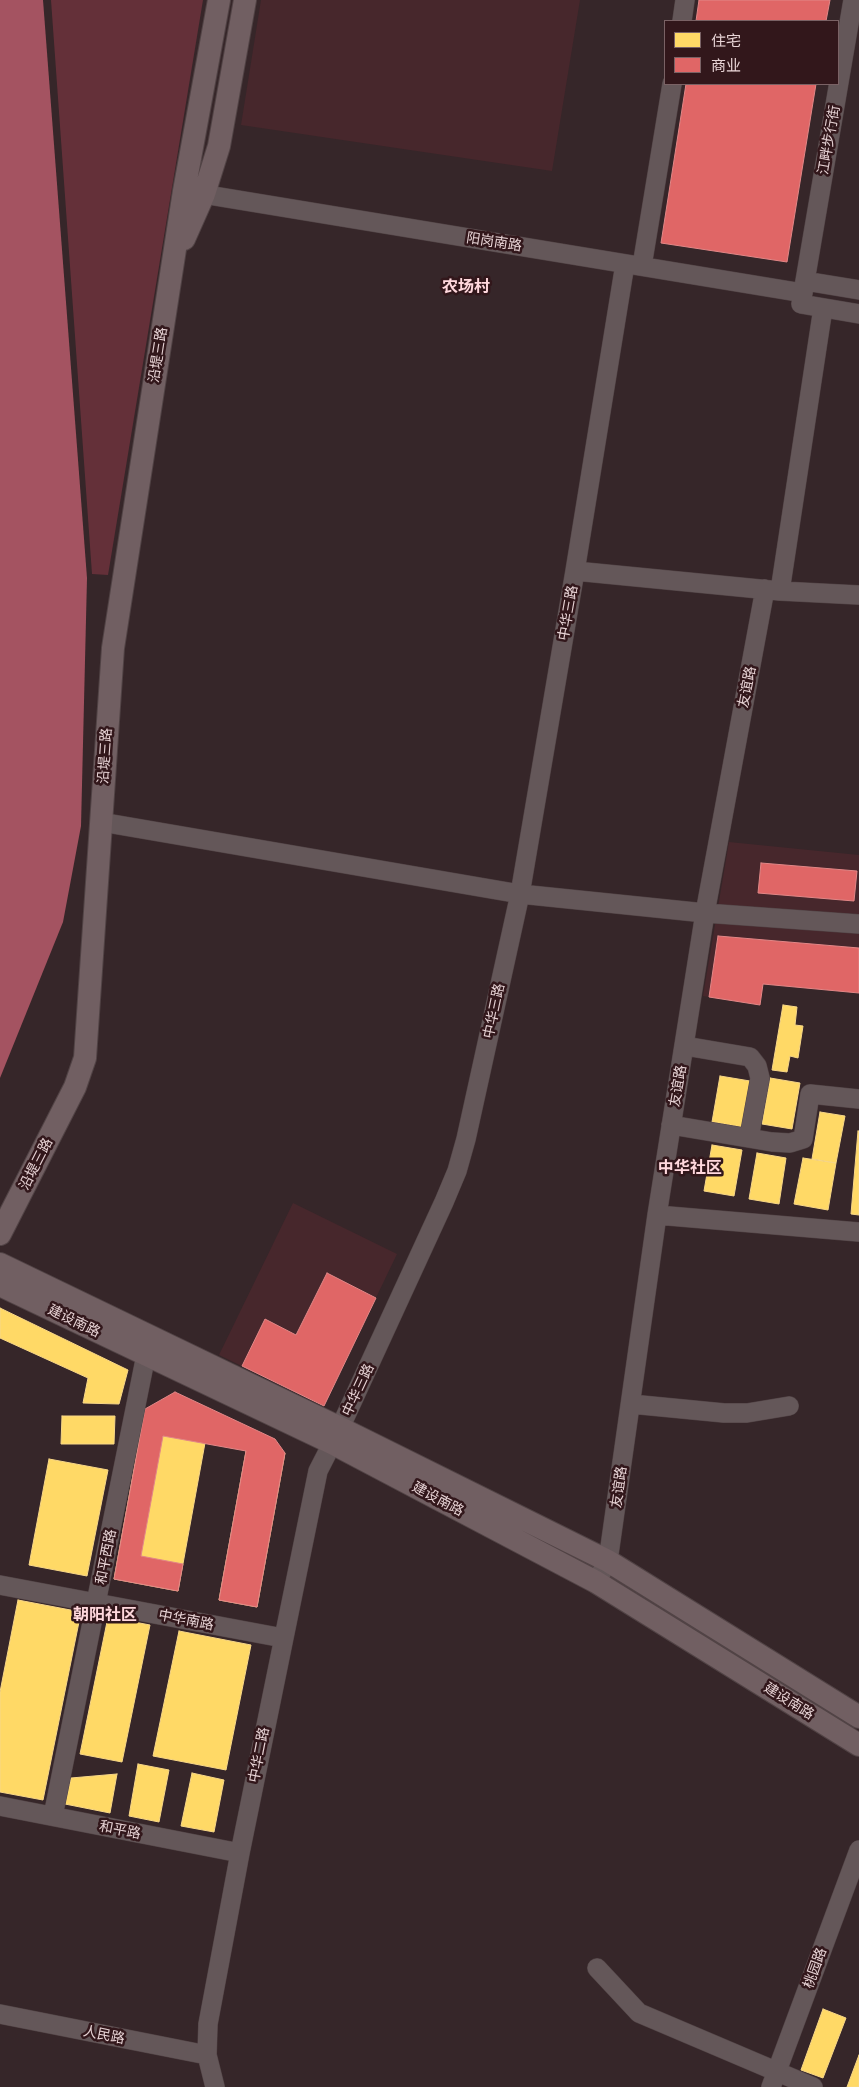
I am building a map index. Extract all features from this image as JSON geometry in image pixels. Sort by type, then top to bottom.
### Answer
[{"type":"main road","name":"沿堤三路","points":[[0,1234],[81,1076],[87,1039],[108,702],[120,596],[173,262],[194,192],[219,0]]},
{"type":"main road","name":"沿堤三路","points":[[194,192],[218,146],[245,0]]},
{"type":"main road","name":"建设南路","points":[[0,1264],[336,1436],[596,1582],[859,1745]]},
{"type":"main road","name":"建设南路","points":[[0,1284],[146,1356],[336,1436],[608,1561],[859,1717]]},
{"type":"street","points":[[682,20],[685,0]]},
{"type":"street","name":"江畔步行街","points":[[839,82],[853,0]]},
{"type":"street","name":"中华三路","points":[[336,1436],[456,1172],[466,1139],[520,894],[575,571],[633,265],[672,85]]},
{"type":"street","name":"江畔步行街","points":[[804,287],[838,85]]},
{"type":"street","name":"阳岗南路","points":[[194,192],[633,265],[804,287],[859,290]]},
{"type":"street","points":[[804,287],[801,304],[859,314]]},
{"type":"street","name":"友谊路","points":[[596,1582],[608,1561],[657,1215],[705,913],[773,590],[823,308]]},
{"type":"street","points":[[575,571],[773,590],[859,595]]},
{"type":"street","points":[[101,822],[520,894],[705,913],[859,924]]},
{"type":"street","points":[[685,1046],[750,1057],[756,1066],[760,1078],[749,1138]]},
{"type":"street","points":[[671,1125],[790,1143],[803,1139],[810,1094],[859,1099]]},
{"type":"street","points":[[657,1215],[859,1232]]},
{"type":"street","name":"和平西路","points":[[52,1816],[146,1356]]},
{"type":"street","points":[[631,1404],[724,1413],[747,1413],[789,1406]]},
{"type":"street","name":"中华二路","points":[[215,2087],[207,2055],[208,2024],[240,1853],[318,1471],[336,1436]]},
{"type":"street","name":"中华南路","points":[[0,1585],[283,1638]]},
{"type":"street","name":"和平路","points":[[0,1806],[240,1853]]},
{"type":"street","name":"桃园路","points":[[774,2080],[859,1850]]},
{"type":"street","points":[[597,1968],[639,2013],[774,2080],[813,2087]]},
{"type":"street","name":"人民路","points":[[0,2014],[207,2055]]},
{"type":"shaded area","points":[[0,0],[43,0],[87,578],[81,826],[63,922],[0,1078]]},
{"type":"shaded area","points":[[51,0],[203,0],[108,575],[92,574]]},
{"type":"shaded area","points":[[261,0],[580,0],[552,171],[241,125]]},
{"type":"shaded area","points":[[729,842],[859,855],[859,993],[764,984],[760,1005],[703,996]]},
{"type":"shaded area","points":[[293,1203],[397,1254],[324,1406],[219,1355]]},
{"type":"building: 住宅","points":[[783,1005],[797,1007],[795,1025],[803,1026],[798,1058],[790,1056],[787,1072],[772,1070]]},
{"type":"building: 住宅","points":[[720,1076],[750,1081],[742,1127],[712,1122]]},
{"type":"building: 住宅","points":[[770,1078],[800,1083],[792,1129],[762,1124]]},
{"type":"building: 住宅","points":[[820,1112],[845,1116],[836,1163],[812,1159]]},
{"type":"building: 住宅","points":[[859,1131],[859,1215],[851,1214]]},
{"type":"building: 住宅","points":[[712,1145],[742,1150],[734,1196],[704,1191]]},
{"type":"building: 住宅","points":[[757,1153],[786,1158],[779,1204],[749,1199]]},
{"type":"building: 住宅","points":[[803,1158],[836,1163],[828,1210],[794,1204]]},
{"type":"building: 住宅","points":[[0,1308],[128,1370],[119,1404],[83,1403],[88,1378],[0,1338]]},
{"type":"building: 住宅","points":[[145,1409],[209,1421],[178,1591],[114,1579]]},
{"type":"building: 住宅","points":[[62,1416],[115,1416],[114,1444],[61,1444]]},
{"type":"building: 住宅","points":[[247,1446],[285,1453],[257,1607],[219,1600]]},
{"type":"building: 住宅","points":[[49,1459],[108,1470],[87,1576],[29,1565]]},
{"type":"building: 住宅","points":[[18,1600],[81,1612],[43,1800],[0,1792],[0,1692]]},
{"type":"building: 住宅","points":[[108,1617],[150,1625],[122,1762],[80,1754]]},
{"type":"building: 住宅","points":[[179,1631],[251,1645],[226,1770],[153,1756]]},
{"type":"building: 住宅","points":[[138,1764],[169,1770],[159,1822],[129,1816]]},
{"type":"building: 住宅","points":[[192,1773],[224,1780],[214,1832],[181,1826]]},
{"type":"building: 住宅","points":[[117,1774],[110,1813],[65,1804],[71,1778]]},
{"type":"building: 住宅","points":[[823,2009],[846,2018],[823,2078],[801,2070]]},
{"type":"building: 住宅","points":[[859,2055],[859,2087],[847,2087]]},
{"type":"building: 商业","points":[[699,0],[830,0],[826,20],[696,20]]},
{"type":"building: 商业","points":[[686,85],[816,85],[787,262],[661,243]]},
{"type":"building: 商业","points":[[761,863],[857,871],[854,901],[758,893]]},
{"type":"building: 商业","points":[[718,936],[859,948],[859,993],[763,984],[760,1005],[709,997]]},
{"type":"building: 商业","points":[[327,1273],[376,1298],[324,1406],[242,1366],[265,1319],[296,1335]]},
{"type":"building: 商业","points":[[175,1392],[275,1439],[285,1453],[257,1607],[219,1600],[246,1451],[163,1436],[141,1556],[183,1564],[178,1591],[114,1579],[145,1409]]},
{"type":"district","name":"农场村","points":[[466,287]]},
{"type":"district","name":"中华社区","points":[[690,1168]]},
{"type":"district","name":"朝阳社区","points":[[105,1615]]}]
